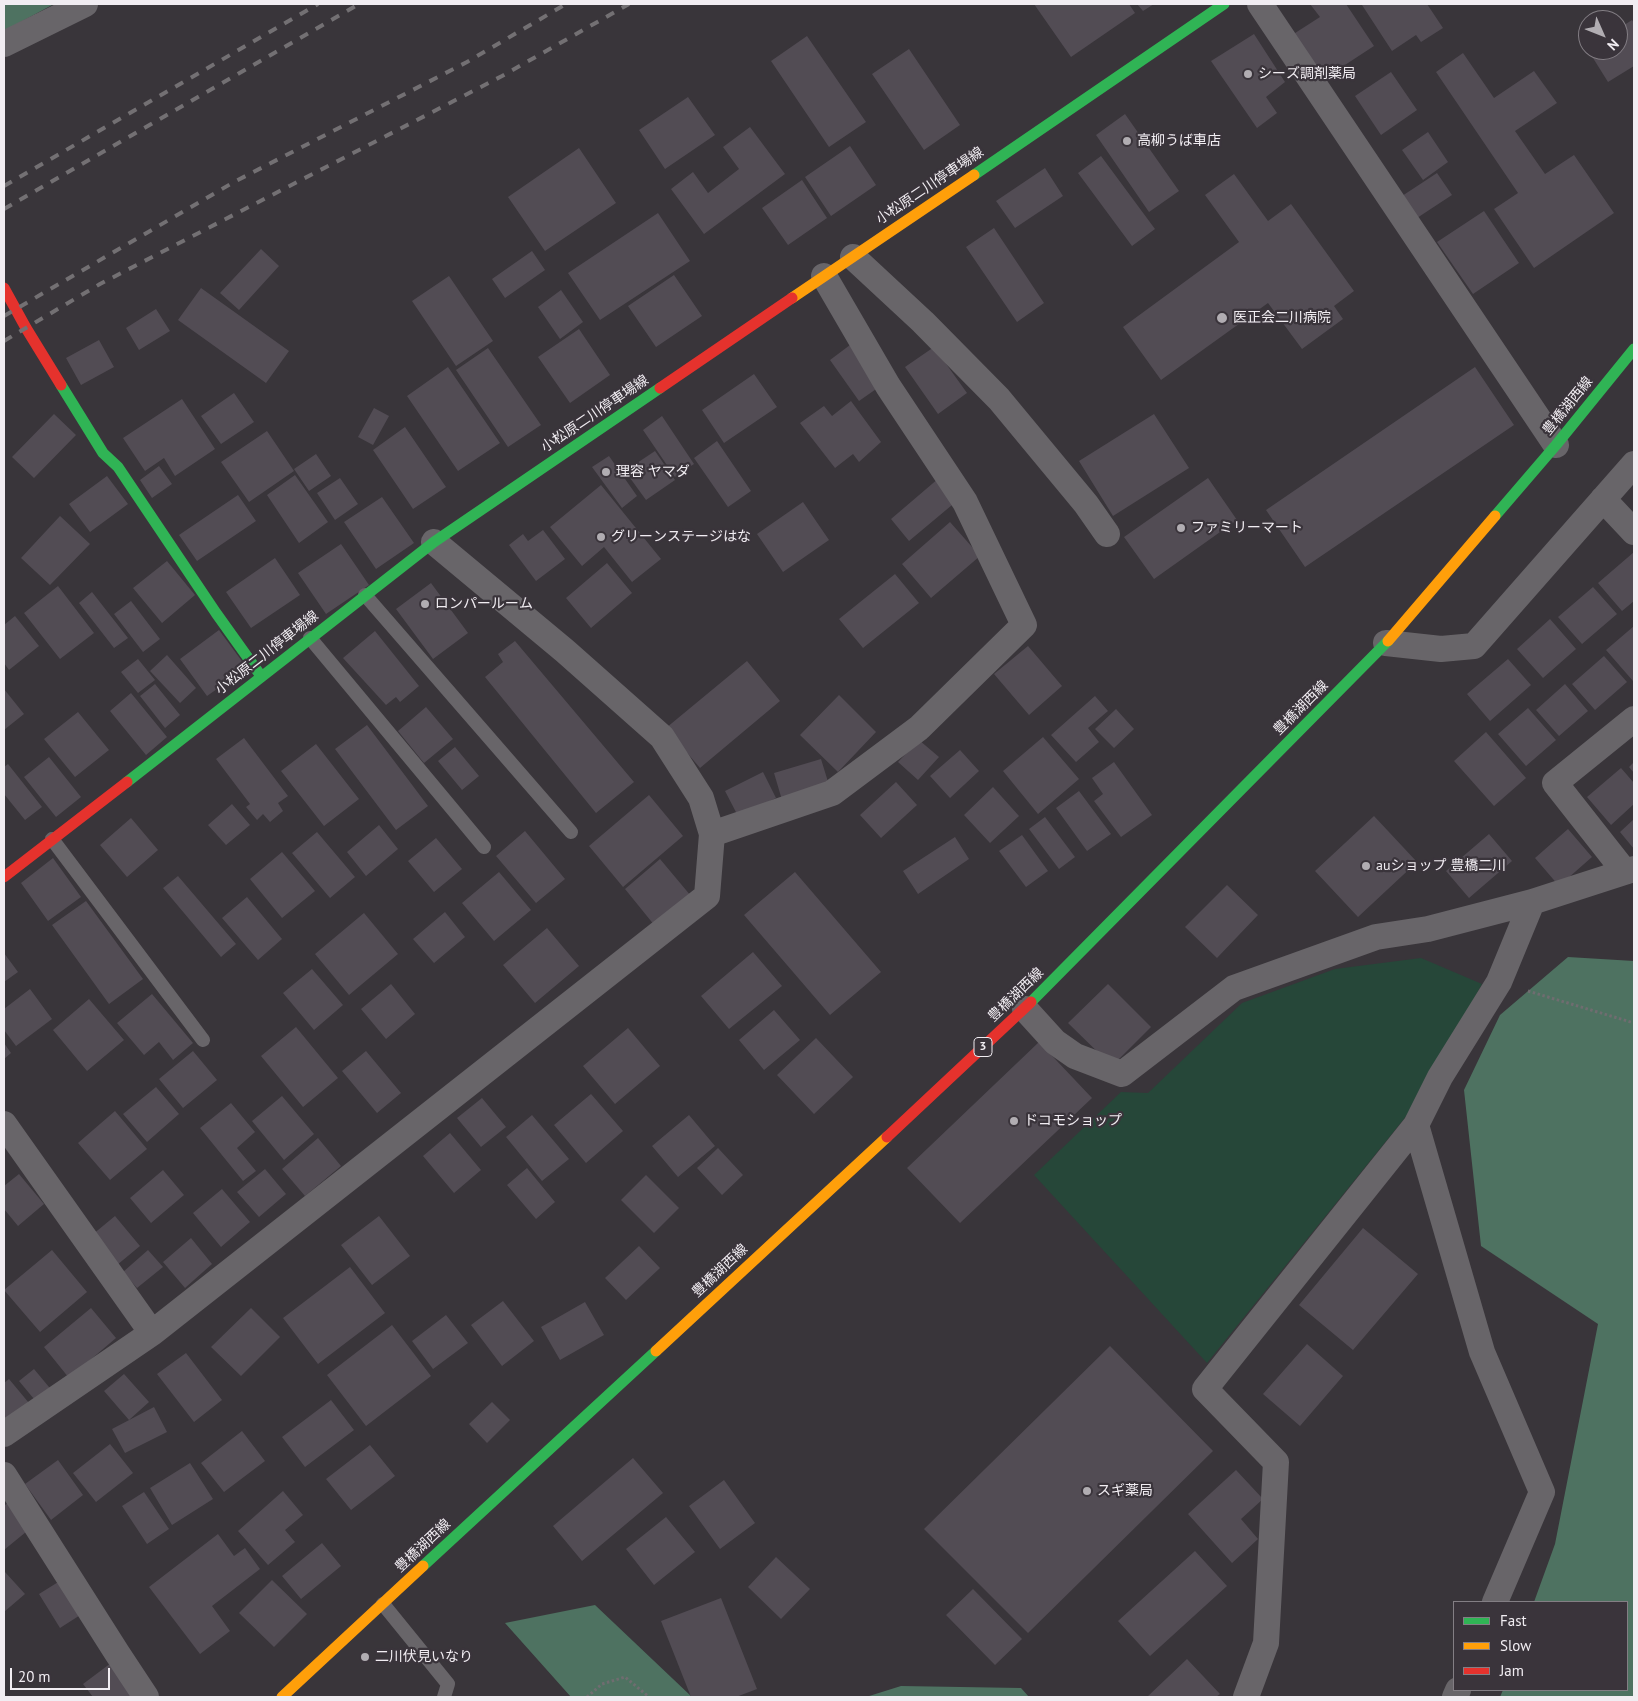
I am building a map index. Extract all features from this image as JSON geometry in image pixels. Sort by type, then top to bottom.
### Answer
[{"type":"main road","name":"小松原二川停車場線","points":[[4,877],[434,542],[1224,4]]},
{"type":"main road","points":[[4,288],[26,328],[103,453],[118,467],[216,613],[261,676]]},
{"type":"main road","name":"豊橋湖西線","points":[[282,1697],[1025,1009],[1386,643],[1556,445],[1634,349]]},
{"type":"street","points":[[4,44],[85,4]]},
{"type":"street","points":[[1260,4],[1556,445]]},
{"type":"street","points":[[853,257],[923,322],[999,400],[1086,504],[1106,534]]},
{"type":"street","points":[[712,834],[832,793],[920,728],[1024,626],[964,502],[888,386],[824,276]]},
{"type":"street","points":[[1386,643],[1441,649],[1474,646],[1634,464]]},
{"type":"street","points":[[1603,498],[1634,532]]},
{"type":"street","points":[[4,1434],[152,1333],[707,896],[712,834],[701,798],[662,737],[565,651],[434,542]]},
{"type":"street","points":[[1025,1009],[1055,1042],[1075,1056],[1122,1074],[1234,988],[1376,937],[1428,929],[1532,902],[1630,871],[1555,784],[1634,719]]},
{"type":"street","points":[[1246,1697],[1266,1643],[1276,1462],[1205,1389],[1416,1125],[1440,1077],[1499,982],[1532,902]]},
{"type":"street","points":[[4,1124],[152,1333]]},
{"type":"street","points":[[1416,1125],[1482,1352],[1542,1492],[1496,1601]]},
{"type":"street","points":[[4,1475],[146,1697]]},
{"type":"lane","points":[[365,595],[571,832]]},
{"type":"lane","points":[[310,638],[484,847]]},
{"type":"lane","points":[[52,839],[203,1040]]},
{"type":"lane","points":[[383,1604],[448,1684],[444,1697]]},
{"type":"path","points":[[1499,982],[1634,1023]]},
{"type":"path","points":[[587,1697],[602,1684],[625,1677],[649,1697]]},
{"type":"green space","points":[[4,4],[54,4],[4,31]]},
{"type":"green space","points":[[1568,957],[1634,961],[1634,1697],[1500,1697],[1503,1691],[1628,1691],[1628,1601],[1534,1601],[1555,1544],[1598,1324],[1481,1246],[1464,1090],[1500,1015]]},
{"type":"green space","points":[[1421,958],[1482,984],[1416,1104],[1207,1363],[1034,1175],[1121,1092],[1148,1093],[1242,1003],[1335,969]]},
{"type":"green space","points":[[595,1605],[692,1697],[571,1697],[505,1623]]},
{"type":"green space","points":[[901,1686],[1021,1688],[1029,1697],[866,1697]]},
{"type":"building","points":[[1034,4],[1129,4],[1135,13],[1071,57]]},
{"type":"building","points":[[1137,4],[1154,4],[1143,11]]},
{"type":"building","points":[[1310,4],[1346,4],[1374,46],[1322,80],[1292,35],[1320,17]]},
{"type":"building","points":[[1363,4],[1427,4],[1443,28],[1421,42],[1416,35],[1392,51]]},
{"type":"building","points":[[1632,20],[1634,23],[1634,66],[1608,82],[1594,60],[1628,60],[1628,23]]},
{"type":"building","points":[[1254,34],[1285,82],[1266,97],[1277,113],[1257,128],[1211,61]]},
{"type":"building","points":[[807,36],[866,122],[829,147],[771,61]]},
{"type":"building","points":[[909,49],[960,125],[924,150],[872,74]]},
{"type":"building","points":[[1463,53],[1494,98],[1534,71],[1557,103],[1515,131],[1545,174],[1574,155],[1614,213],[1534,268],[1494,209],[1518,193],[1436,72]]},
{"type":"building","points":[[1391,72],[1417,110],[1381,135],[1355,96]]},
{"type":"building","points":[[688,97],[715,135],[665,169],[639,130]]},
{"type":"building","points":[[1125,114],[1179,191],[1149,212],[1096,135]]},
{"type":"building","points":[[750,127],[785,174],[704,234],[671,189],[693,172],[708,193],[739,169],[723,147]]},
{"type":"building","points":[[1428,132],[1448,162],[1423,180],[1402,150]]},
{"type":"building","points":[[850,146],[876,185],[831,216],[805,177]]},
{"type":"building","points":[[579,148],[616,203],[545,251],[508,197]]},
{"type":"building","points":[[1101,156],[1155,229],[1132,246],[1078,173]]},
{"type":"building","points":[[1045,168],[1063,196],[1015,228],[996,201]]},
{"type":"building","points":[[1437,173],[1452,195],[1417,218],[1402,196]]},
{"type":"building","points":[[1234,174],[1268,221],[1291,204],[1354,291],[1334,306],[1343,319],[1302,349],[1268,303],[1161,380],[1123,327],[1239,242],[1205,195]]},
{"type":"building","points":[[802,180],[827,218],[788,245],[762,208]]},
{"type":"building","points":[[1484,211],[1519,263],[1473,294],[1437,242]]},
{"type":"building","points":[[658,213],[690,261],[600,320],[568,273]]},
{"type":"building","points":[[994,228],[1044,303],[1017,322],[966,247]]},
{"type":"building","points":[[261,249],[279,266],[239,310],[220,293]]},
{"type":"building","points":[[532,251],[545,270],[505,298],[492,279]]},
{"type":"building","points":[[674,275],[702,316],[656,347],[628,306]]},
{"type":"building","points":[[449,276],[493,341],[456,366],[412,301]]},
{"type":"building","points":[[201,288],[289,351],[266,383],[178,320]]},
{"type":"building","points":[[561,290],[583,322],[560,339],[538,307]]},
{"type":"building","points":[[156,309],[170,331],[139,350],[126,328]]},
{"type":"building","points":[[579,329],[610,375],[570,403],[538,357]]},
{"type":"building","points":[[99,340],[114,367],[81,385],[66,358]]},
{"type":"building","points":[[850,345],[879,387],[859,401],[830,360]]},
{"type":"building","points":[[934,347],[967,393],[938,414],[905,367]]},
{"type":"building","points":[[488,348],[541,425],[508,447],[456,370]]},
{"type":"building","points":[[448,367],[500,443],[458,471],[407,396]]},
{"type":"building","points":[[1475,367],[1514,425],[1305,567],[1266,510]]},
{"type":"building","points":[[754,374],[777,407],[724,443],[702,410]]},
{"type":"building","points":[[234,393],[254,422],[221,444],[201,416]]},
{"type":"building","points":[[182,399],[215,449],[175,476],[164,458],[145,471],[123,438]]},
{"type":"building","points":[[851,401],[881,442],[859,462],[853,454],[835,468],[800,423],[824,406],[832,416]]},
{"type":"building","points":[[374,408],[389,416],[373,445],[358,437]]},
{"type":"building","points":[[54,414],[76,435],[34,478],[12,457]]},
{"type":"building","points":[[1154,414],[1189,468],[1113,516],[1079,461]]},
{"type":"building","points":[[662,416],[694,464],[675,477],[643,430]]},
{"type":"building","points":[[405,427],[446,487],[413,509],[373,450]]},
{"type":"building","points":[[267,431],[294,471],[249,502],[221,462]]},
{"type":"building","points":[[717,441],[751,491],[728,507],[694,458]]},
{"type":"building","points":[[655,451],[675,480],[646,500],[625,471]]},
{"type":"building","points":[[316,454],[331,476],[309,491],[294,469]]},
{"type":"building","points":[[609,456],[637,496],[622,508],[592,467]]},
{"type":"building","points":[[159,466],[172,484],[152,498],[140,480]]},
{"type":"building","points":[[295,475],[328,522],[299,543],[267,495]]},
{"type":"building","points":[[107,476],[128,504],[90,532],[69,504]]},
{"type":"building","points":[[340,478],[358,504],[335,520],[317,493]]},
{"type":"building","points":[[939,478],[958,500],[909,541],[891,519]]},
{"type":"building","name":"ファミリーマート","points":[[1208,478],[1237,520],[1154,579],[1124,537]]},
{"type":"building","name":"グリーンステージはな","points":[[601,485],[661,559],[632,582],[604,547],[582,566],[550,527]]},
{"type":"building","points":[[238,495],[256,521],[197,561],[179,535]]},
{"type":"building","points":[[382,497],[414,543],[376,569],[344,522]]},
{"type":"building","points":[[803,502],[829,540],[783,572],[757,534]]},
{"type":"building","points":[[60,516],[90,544],[50,585],[21,558]]},
{"type":"building","points":[[950,522],[980,556],[931,598],[902,564]]},
{"type":"building","points":[[543,530],[565,559],[536,581],[509,545],[523,534],[528,541]]},
{"type":"building","points":[[341,544],[369,585],[326,614],[298,573]]},
{"type":"building","points":[[1634,552],[1634,601],[1622,611],[1598,583]]},
{"type":"building","points":[[275,558],[300,595],[251,628],[226,592]]},
{"type":"building","points":[[167,561],[195,595],[162,623],[133,588]]},
{"type":"building","points":[[607,563],[632,593],[591,628],[566,598]]},
{"type":"building","points":[[895,574],[919,603],[863,648],[839,619]]},
{"type":"building","points":[[431,583],[468,633],[433,659],[396,609]]},
{"type":"building","points":[[58,586],[94,633],[60,659],[24,613]]},
{"type":"building","points":[[1593,587],[1617,614],[1582,644],[1558,617]]},
{"type":"building","points":[[92,592],[128,638],[114,648],[79,603]]},
{"type":"building","points":[[131,601],[160,639],[143,652],[114,614]]},
{"type":"building","points":[[15,616],[39,646],[9,670],[4,663],[4,625]]},
{"type":"building","points":[[1550,619],[1576,649],[1543,678],[1517,649]]},
{"type":"building","points":[[1634,626],[1634,679],[1633,681],[1606,650]]},
{"type":"building","points":[[219,630],[247,668],[207,696],[180,659]]},
{"type":"building","points":[[375,631],[419,686],[400,702],[396,697],[386,705],[343,658]]},
{"type":"building","points":[[515,641],[634,782],[596,813],[485,677],[503,662],[498,654]]},
{"type":"building","points":[[1028,646],[1062,686],[1029,715],[994,674]]},
{"type":"building","points":[[167,655],[196,688],[180,703],[150,671]]},
{"type":"building","points":[[1604,656],[1627,682],[1595,710],[1572,684]]},
{"type":"building","points":[[138,659],[155,680],[138,693],[121,672]]},
{"type":"building","points":[[1508,659],[1531,685],[1490,721],[1467,694]]},
{"type":"building","points":[[747,661],[780,701],[700,768],[666,728]]},
{"type":"building","points":[[155,684],[180,715],[165,728],[140,696]]},
{"type":"building","points":[[1565,684],[1588,711],[1559,736],[1536,710]]},
{"type":"building","points":[[4,689],[24,714],[4,730]]},
{"type":"building","points":[[131,693],[167,737],[146,755],[110,711]]},
{"type":"building","points":[[839,695],[876,732],[838,772],[800,735]]},
{"type":"building","points":[[1095,696],[1108,711],[1088,728],[1099,742],[1076,762],[1051,735]]},
{"type":"building","points":[[426,707],[453,739],[424,763],[398,731]]},
{"type":"building","points":[[1528,708],[1556,740],[1526,766],[1498,734]]},
{"type":"building","points":[[1116,709],[1134,729],[1114,748],[1095,729]]},
{"type":"building","points":[[78,712],[109,750],[75,777],[44,739]]},
{"type":"building","points":[[367,725],[428,806],[396,830],[335,749]]},
{"type":"building","points":[[1486,732],[1526,778],[1494,806],[1454,761]]},
{"type":"building","points":[[1043,737],[1079,779],[1038,814],[1003,771]]},
{"type":"building","points":[[244,738],[288,796],[278,803],[283,811],[270,822],[263,814],[257,820],[246,807],[250,804],[216,759]]},
{"type":"building","points":[[919,740],[939,757],[918,780],[898,762]]},
{"type":"building","points":[[316,744],[359,799],[324,826],[281,771]]},
{"type":"building","points":[[455,747],[479,776],[462,790],[438,761]]},
{"type":"building","points":[[960,750],[979,771],[950,798],[930,776]]},
{"type":"building","points":[[49,757],[81,797],[56,817],[24,777]]},
{"type":"building","points":[[821,759],[829,785],[782,800],[774,773]]},
{"type":"building","points":[[1114,762],[1152,815],[1121,837],[1094,801],[1103,794],[1092,778]]},
{"type":"building","points":[[1634,762],[1634,773],[1629,767]]},
{"type":"building","points":[[8,764],[42,807],[25,820],[4,794],[4,767]]},
{"type":"building","points":[[1621,768],[1634,783],[1634,804],[1611,825],[1587,797]]},
{"type":"building","points":[[763,772],[776,798],[738,816],[725,791]]},
{"type":"building","points":[[896,782],[917,805],[881,838],[860,815]]},
{"type":"building","points":[[993,787],[1019,816],[990,843],[964,815]]},
{"type":"building","points":[[1079,791],[1111,834],[1087,851],[1056,808]]},
{"type":"building","points":[[649,795],[683,836],[623,887],[589,846]]},
{"type":"building","points":[[232,804],[250,825],[226,845],[208,825]]},
{"type":"building","name":"auショップ 豊橋二川","points":[[1374,816],[1417,862],[1358,917],[1315,871]]},
{"type":"building","points":[[1045,817],[1075,857],[1059,869],[1029,829]]},
{"type":"building","points":[[131,818],[158,850],[127,877],[100,845]]},
{"type":"building","points":[[1634,819],[1634,849],[1620,832]]},
{"type":"building","points":[[379,825],[398,849],[366,876],[347,852]]},
{"type":"building","points":[[1568,829],[1592,857],[1559,886],[1535,858]]},
{"type":"building","points":[[525,831],[565,879],[536,903],[496,856]]},
{"type":"building","points":[[317,832],[355,877],[330,898],[292,853]]},
{"type":"building","points":[[1489,834],[1512,861],[1469,898],[1446,871]]},
{"type":"building","points":[[1022,835],[1048,871],[1026,887],[999,851]]},
{"type":"building","points":[[955,837],[969,859],[918,894],[903,871]]},
{"type":"building","points":[[436,838],[462,869],[434,892],[408,861]]},
{"type":"building","points":[[282,852],[315,891],[282,918],[250,879]]},
{"type":"building","points":[[53,858],[81,897],[48,921],[21,883]]},
{"type":"building","points":[[660,859],[691,896],[655,926],[625,889]]},
{"type":"building","points":[[499,872],[531,910],[494,941],[462,903]]},
{"type":"building","points":[[795,872],[881,972],[830,1015],[744,915]]},
{"type":"building","points":[[178,876],[236,944],[221,957],[163,888]]},
{"type":"building","points":[[1227,885],[1258,915],[1217,958],[1185,927]]},
{"type":"building","points":[[247,897],[282,939],[258,960],[222,918]]},
{"type":"building","points":[[86,901],[143,979],[109,1004],[52,925]]},
{"type":"building","points":[[445,912],[465,937],[434,963],[413,939]]},
{"type":"building","points":[[364,913],[398,954],[349,995],[315,954]]},
{"type":"building","points":[[547,928],[579,966],[535,1003],[503,965]]},
{"type":"building","points":[[753,952],[782,986],[729,1029],[701,996]]},
{"type":"building","points":[[4,953],[18,972],[4,982]]},
{"type":"building","points":[[312,969],[343,1005],[314,1030],[283,993]]},
{"type":"building","points":[[391,984],[415,1014],[386,1039],[361,1009]]},
{"type":"building","points":[[1108,984],[1151,1027],[1112,1066],[1068,1023]]},
{"type":"building","points":[[30,989],[52,1019],[16,1046],[4,1030],[4,1009]]},
{"type":"building","points":[[152,994],[193,1043],[173,1060],[159,1042],[144,1055],[117,1023]]},
{"type":"building","points":[[89,999],[124,1040],[87,1071],[53,1030]]},
{"type":"building","points":[[774,1010],[800,1040],[764,1070],[739,1040]]},
{"type":"building","points":[[296,1027],[338,1078],[303,1107],[261,1056]]},
{"type":"building","points":[[628,1028],[660,1066],[615,1104],[583,1066]]},
{"type":"building","points":[[816,1038],[853,1077],[814,1114],[777,1075]]},
{"type":"building","points":[[1039,1042],[1092,1098],[960,1223],[907,1168]]},
{"type":"building","points":[[4,1043],[11,1053],[4,1059]]},
{"type":"building","points":[[193,1051],[217,1080],[183,1108],[159,1079]]},
{"type":"building","points":[[366,1051],[401,1093],[377,1113],[342,1071]]},
{"type":"building","points":[[156,1087],[179,1114],[147,1142],[123,1114]]},
{"type":"building","points":[[591,1094],[623,1131],[586,1163],[554,1125]]},
{"type":"building","points":[[282,1096],[314,1134],[284,1160],[252,1121]]},
{"type":"building","points":[[482,1098],[506,1127],[481,1147],[457,1118]]},
{"type":"building","points":[[231,1103],[255,1132],[237,1148],[256,1171],[243,1181],[200,1128]]},
{"type":"building","points":[[115,1111],[147,1149],[110,1180],[78,1143]]},
{"type":"building","points":[[532,1115],[569,1159],[542,1181],[506,1137]]},
{"type":"building","points":[[689,1115],[715,1146],[678,1177],[652,1146]]},
{"type":"building","points":[[450,1133],[481,1170],[454,1193],[423,1156]]},
{"type":"building","points":[[318,1138],[341,1166],[305,1196],[282,1169]]},
{"type":"building","points":[[718,1148],[743,1175],[722,1195],[697,1168]]},
{"type":"building","points":[[527,1168],[555,1202],[536,1219],[507,1185]]},
{"type":"building","points":[[265,1169],[286,1194],[259,1217],[237,1192]]},
{"type":"building","points":[[163,1170],[184,1195],[151,1223],[130,1198]]},
{"type":"building","points":[[19,1174],[44,1204],[18,1226],[4,1209],[4,1186]]},
{"type":"building","points":[[646,1175],[679,1208],[654,1233],[621,1200]]},
{"type":"building","points":[[222,1189],[250,1222],[221,1247],[193,1213]]},
{"type":"building","points":[[115,1216],[140,1246],[117,1265],[92,1235]]},
{"type":"building","points":[[379,1216],[410,1256],[372,1285],[341,1245]]},
{"type":"building","points":[[1363,1228],[1418,1274],[1353,1350],[1299,1305]]},
{"type":"building","points":[[191,1238],[212,1264],[185,1288],[163,1262]]},
{"type":"building","points":[[639,1246],[660,1268],[626,1300],[605,1278]]},
{"type":"building","points":[[52,1250],[87,1292],[40,1332],[4,1290]]},
{"type":"building","points":[[148,1250],[163,1267],[137,1288],[123,1272]]},
{"type":"building","points":[[350,1267],[385,1313],[318,1364],[283,1318]]},
{"type":"building","points":[[503,1301],[534,1341],[502,1366],[471,1325]]},
{"type":"building","points":[[585,1302],[604,1335],[560,1360],[541,1327]]},
{"type":"building","points":[[91,1308],[116,1338],[69,1378],[44,1347]]},
{"type":"building","points":[[251,1308],[280,1337],[241,1376],[211,1347]]},
{"type":"building","points":[[446,1315],[468,1343],[433,1369],[412,1341]]},
{"type":"building","points":[[392,1325],[431,1376],[366,1426],[327,1375]]},
{"type":"building","points":[[1307,1344],[1343,1376],[1300,1426],[1263,1394]]},
{"type":"building","points":[[1110,1346],[1213,1451],[1028,1633],[924,1529]]},
{"type":"building","points":[[186,1353],[222,1400],[194,1422],[157,1374]]},
{"type":"building","points":[[34,1369],[54,1393],[39,1405],[19,1381]]},
{"type":"building","points":[[124,1374],[149,1402],[129,1420],[104,1391]]},
{"type":"building","points":[[9,1379],[29,1403],[4,1424],[4,1383]]},
{"type":"building","points":[[331,1400],[354,1430],[305,1467],[282,1437]]},
{"type":"building","points":[[492,1402],[510,1420],[487,1443],[469,1424]]},
{"type":"building","points":[[154,1407],[167,1432],[125,1453],[112,1429]]},
{"type":"building","points":[[242,1431],[265,1461],[224,1492],[201,1463]]},
{"type":"building","points":[[110,1444],[133,1473],[96,1502],[73,1473]]},
{"type":"building","points":[[370,1445],[395,1476],[351,1510],[326,1479]]},
{"type":"building","points":[[633,1458],[663,1493],[582,1561],[553,1526]]},
{"type":"building","points":[[58,1460],[83,1495],[51,1520],[25,1484]]},
{"type":"building","points":[[190,1463],[213,1499],[172,1525],[150,1488]]},
{"type":"building","points":[[1236,1470],[1263,1499],[1241,1519],[1258,1539],[1232,1563],[1188,1514]]},
{"type":"building","points":[[724,1480],[755,1523],[720,1549],[689,1506]]},
{"type":"building","points":[[283,1491],[303,1515],[285,1530],[295,1542],[268,1565],[238,1531]]},
{"type":"building","points":[[144,1492],[169,1529],[147,1544],[122,1506]]},
{"type":"building","points":[[11,1500],[32,1527],[4,1550],[4,1506]]},
{"type":"building","points":[[666,1517],[695,1552],[654,1585],[626,1549]]},
{"type":"building","points":[[218,1534],[234,1556],[245,1548],[260,1569],[212,1606],[230,1631],[200,1654],[149,1587]]},
{"type":"building","points":[[322,1543],[341,1566],[301,1599],[282,1576]]},
{"type":"building","points":[[1195,1551],[1227,1586],[1150,1656],[1118,1621]]},
{"type":"building","points":[[776,1557],[810,1589],[781,1619],[748,1587]]},
{"type":"building","points":[[4,1573],[25,1594],[4,1612]]},
{"type":"building","points":[[63,1579],[85,1612],[60,1628],[39,1594]]},
{"type":"building","points":[[272,1580],[307,1614],[274,1647],[239,1613]]},
{"type":"building","points":[[973,1589],[1022,1639],[995,1665],[946,1615]]},
{"type":"building","points":[[721,1598],[757,1689],[736,1697],[691,1697],[661,1621]]},
{"type":"building","points":[[1187,1659],[1220,1694],[1216,1697],[1147,1697]]},
{"type":"building","points":[[115,1660],[138,1691],[130,1697],[93,1697],[83,1684]]},
{"type":"railway","points":[[4,186],[318,4]]},
{"type":"railway","points":[[4,209],[359,4]]},
{"type":"railway","points":[[4,316],[234,182],[467,62],[566,4]]},
{"type":"railway","points":[[4,341],[100,284],[502,76],[629,4]]},
{"type":"traffic: fast","points":[[974,175],[1224,4]]},
{"type":"traffic: fast","points":[[1495,516],[1634,349]]},
{"type":"traffic: fast","points":[[61,385],[103,453],[118,467],[216,613],[261,676]]},
{"type":"traffic: fast","points":[[127,782],[434,542],[660,388]]},
{"type":"traffic: fast","points":[[1031,1002],[1388,641]]},
{"type":"traffic: fast","points":[[423,1566],[656,1351]]},
{"type":"traffic: slow","points":[[792,298],[974,175]]},
{"type":"traffic: slow","points":[[1388,641],[1495,516]]},
{"type":"traffic: slow","points":[[656,1351],[887,1137]]},
{"type":"traffic: slow","points":[[282,1697],[423,1566]]},
{"type":"traffic: jam","points":[[4,288],[61,385]]},
{"type":"traffic: jam","points":[[660,388],[792,298]]},
{"type":"traffic: jam","points":[[4,877],[127,782]]},
{"type":"traffic: jam","points":[[887,1137],[1031,1002]]},
{"type":"place","name":"シーズ調剤薬局","points":[[1248,74]]},
{"type":"place","name":"高柳うば車店","points":[[1127,141]]},
{"type":"place","name":"医正会二川病院","points":[[1222,318]]},
{"type":"place","name":"理容 ヤマダ","points":[[606,472]]},
{"type":"place","name":"ファミリーマート","points":[[1181,528]]},
{"type":"place","name":"グリーンステージはな","points":[[601,537]]},
{"type":"place","name":"ロンパールーム","points":[[425,604]]},
{"type":"place","name":"auショップ 豊橋二川","points":[[1366,866]]},
{"type":"place","name":"ドコモショップ","points":[[1014,1121]]},
{"type":"place","name":"スギ薬局","points":[[1087,1491]]},
{"type":"place","name":"二川伏見いなり","points":[[365,1657]]}]
